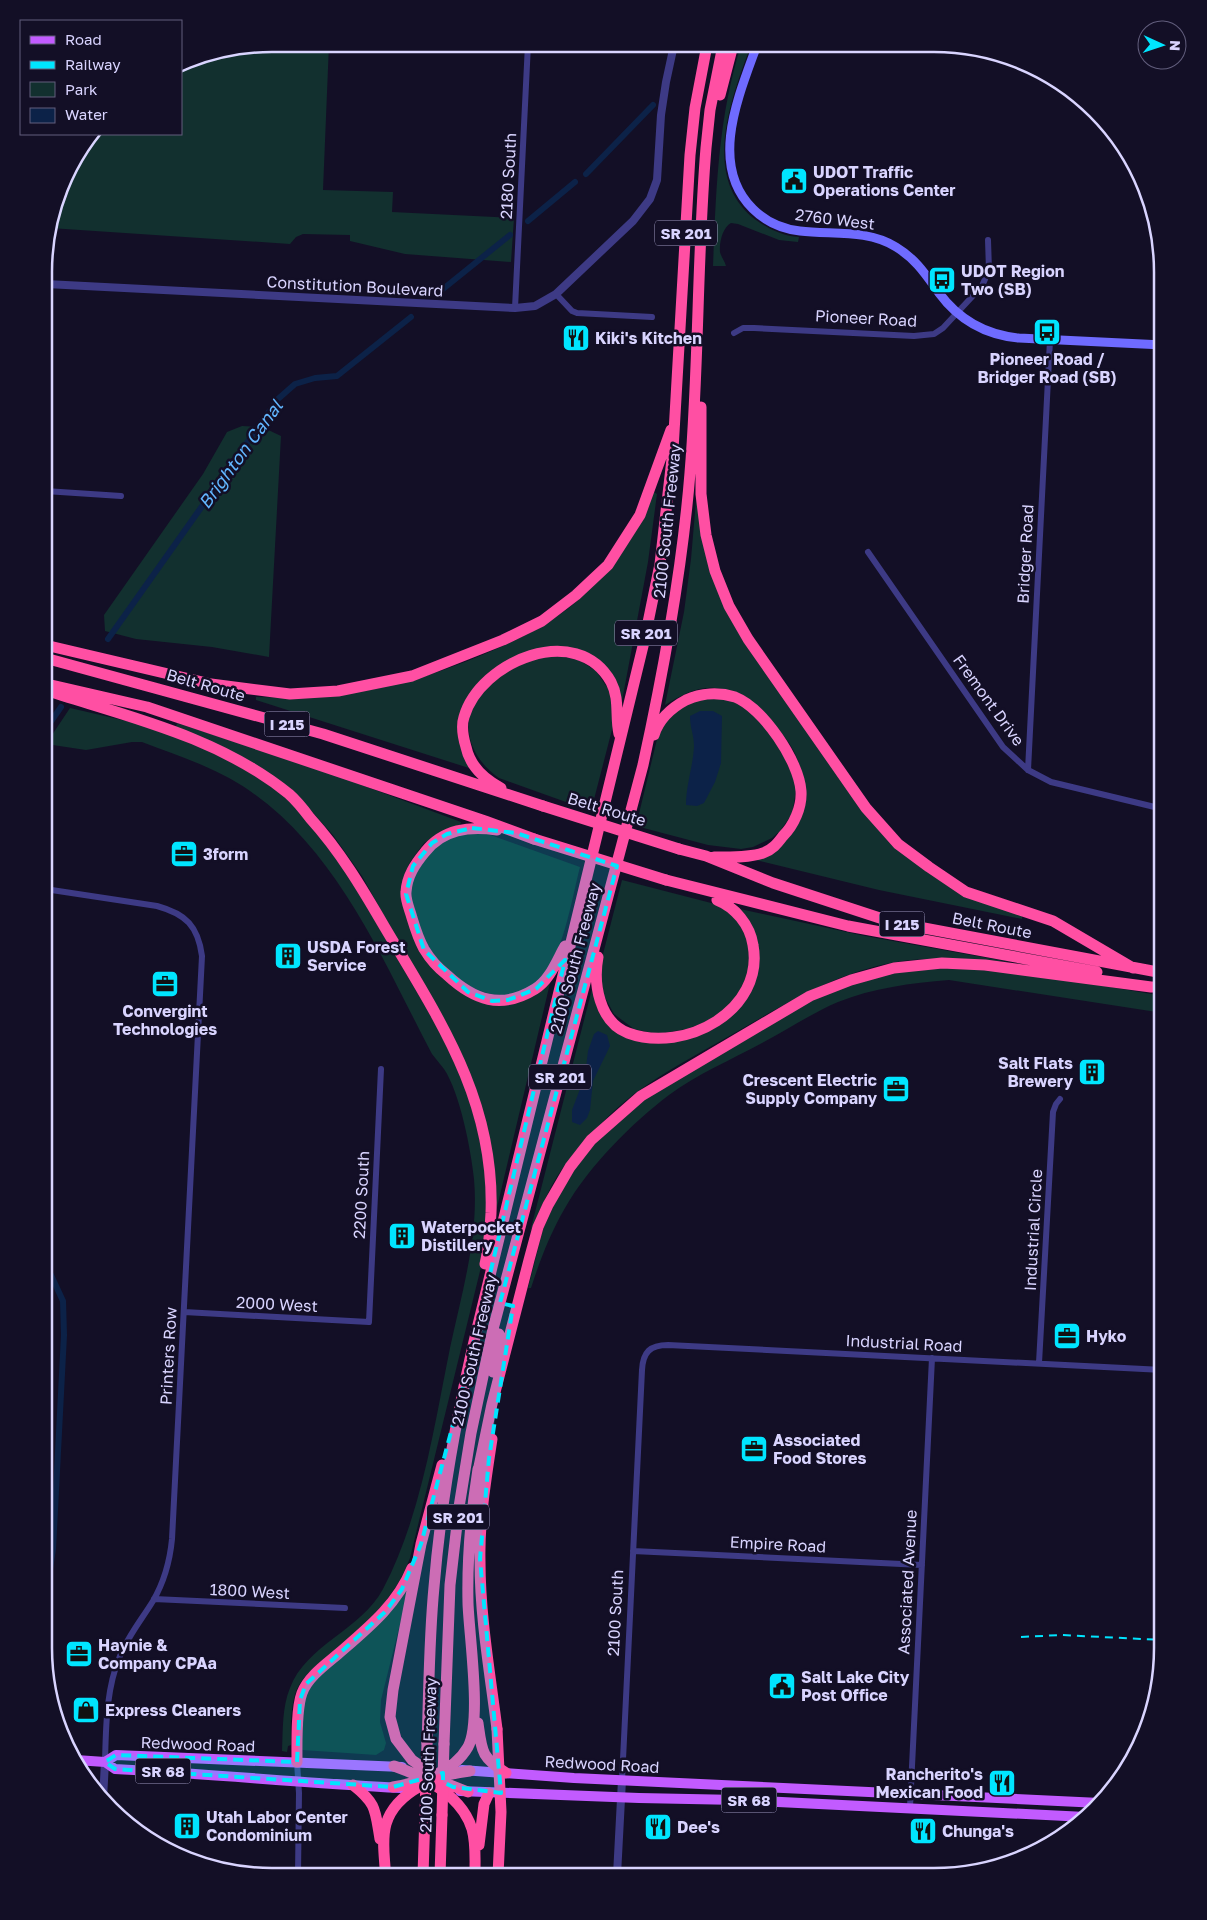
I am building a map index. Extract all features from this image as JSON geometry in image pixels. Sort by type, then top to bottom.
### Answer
[{"type":"highway","name":"2100 South Freeway","points":[[423,1868],[430,1644],[437,1548],[448,1469],[462,1391],[649,621],[660,564],[670,488],[690,155],[695,108],[705,52]]},
{"type":"highway","name":"2100 South Freeway","points":[[440,1868],[450,1585],[459,1507],[471,1433],[493,1329],[543,1146],[602,913],[643,765],[676,592],[690,474],[707,131],[722,52]]},
{"type":"highway","points":[[702,215],[715,118],[731,52]]},
{"type":"highway","points":[[698,337],[701,407],[701,494],[706,535],[715,571],[729,606],[748,639],[866,808],[898,844],[966,892],[1052,921],[1133,968]]},
{"type":"highway","points":[[52,647],[211,684],[290,694],[338,690],[412,676],[503,640],[542,621],[576,595],[608,565],[640,515],[675,416]]},
{"type":"highway","points":[[525,800],[494,784],[474,766],[467,753],[463,736],[464,718],[471,700],[481,686],[496,673],[517,661],[536,654],[556,651],[572,652],[583,656],[598,666],[610,680],[615,691],[618,704],[617,725],[620,741]]},
{"type":"highway","name":"Belt Route","points":[[52,660],[323,734],[543,806],[706,856],[773,883],[892,922],[1154,972]]},
{"type":"highway","name":"Belt Route","points":[[52,685],[146,707],[485,821],[534,840],[678,884],[848,926],[1154,983]]},
{"type":"highway","points":[[52,692],[190,737],[220,750],[255,770],[290,795],[327,836],[355,877],[453,1046],[469,1081],[480,1114],[487,1145],[492,1189],[488,1252],[480,1288],[476,1333]]},
{"type":"highway","points":[[643,765],[657,726],[678,704],[696,695],[713,694],[735,697],[753,709],[785,747],[796,771],[801,790],[800,803],[789,830],[773,848],[764,853],[744,856],[706,856]]},
{"type":"highway","points":[[516,833],[484,828],[458,830],[432,843],[413,866],[406,894],[424,950],[438,967],[468,992],[492,1001],[508,1000],[536,989],[544,981],[552,970],[574,928]]},
{"type":"highway","points":[[618,860],[596,968],[597,990],[600,1001],[610,1019],[627,1032],[640,1036],[669,1037],[719,1021],[741,1000],[749,986],[756,958],[752,940],[739,915],[728,904],[678,884]]},
{"type":"highway","points":[[477,1476],[492,1404],[538,1227],[558,1186],[591,1140],[641,1096],[810,996],[852,980],[894,968],[942,963],[985,965],[1154,984]]},
{"type":"highway","points":[[385,1868],[384,1832],[388,1818],[401,1801],[418,1789],[429,1777],[447,1769],[460,1758],[471,1741],[474,1730],[468,1593],[471,1531],[477,1476],[498,1343],[502,1295]]},
{"type":"highway","points":[[498,1868],[501,1812],[500,1765],[480,1589],[481,1529],[489,1458],[507,1346]]},
{"type":"highway","points":[[462,1391],[421,1544],[390,1712],[396,1739],[408,1755],[461,1809],[470,1825],[475,1844],[475,1868]]},
{"type":"highway","points":[[297,1762],[300,1700],[306,1684],[386,1611],[406,1581],[421,1544]]},
{"type":"highway","points":[[474,1699],[484,1754],[490,1762],[506,1773]]},
{"type":"highway","points":[[394,1766],[468,1792]]},
{"type":"highway","points":[[393,1787],[429,1777],[470,1771]]},
{"type":"highway","points":[[353,1785],[369,1798],[375,1808],[385,1868]]},
{"type":"highway","points":[[476,1868],[484,1804],[489,1793]]},
{"type":"main road","name":"2760 West","points":[[754,52],[737,101],[731,132],[730,154],[734,180],[747,202],[760,215],[785,228],[800,231],[866,235],[888,242],[921,267],[946,303],[957,313]]},
{"type":"main road","points":[[957,313],[981,329],[995,334],[1019,338],[1154,345]]},
{"type":"main road","name":"Redwood Road","points":[[105,1762],[116,1756],[394,1766]]},
{"type":"main road","name":"Redwood Road","points":[[84,1761],[105,1762],[115,1769],[468,1792],[739,1800],[1075,1816]]},
{"type":"main road","name":"Redwood Road","points":[[447,1769],[622,1780],[1090,1802]]},
{"type":"street","name":"2180 South","points":[[515,308],[528,52]]},
{"type":"street","name":"Constitution Boulevard","points":[[52,284],[515,308],[535,306],[556,294],[633,221],[650,199],[657,180],[662,107],[673,52]]},
{"type":"street","name":"Pioneer Road","points":[[734,333],[743,328],[754,328],[928,336],[934,334],[943,328],[985,281],[989,264],[988,240]]},
{"type":"street","points":[[556,294],[572,311],[577,313],[652,317]]},
{"type":"street","name":"Bridger Road","points":[[1028,770],[1050,340]]},
{"type":"street","points":[[52,491],[121,496]]},
{"type":"street","name":"Fremont Drive","points":[[868,552],[1003,747],[1028,770],[1039,777],[1065,787],[1154,807]]},
{"type":"street","name":"Printers Row","points":[[52,889],[172,910],[185,918],[199,937],[203,960],[172,1539],[167,1566],[154,1599],[127,1642],[114,1671],[109,1695],[105,1762]]},
{"type":"street","name":"2200 South","points":[[369,1322],[382,1069]]},
{"type":"street","name":"Industrial Circle","points":[[1039,1363],[1054,1112],[1056,1104],[1060,1100]]},
{"type":"street","name":"2000 West","points":[[184,1312],[369,1322]]},
{"type":"street","name":"Industrial Road","points":[[646,1352],[656,1346],[668,1345],[1154,1369]]},
{"type":"street","name":"2100 South","points":[[617,1868],[642,1370],[646,1352]]},
{"type":"street","name":"Associated Avenue","points":[[910,1808],[932,1358]]},
{"type":"street","name":"Empire Road","points":[[633,1551],[922,1565]]},
{"type":"street","name":"1800 West","points":[[154,1599],[345,1608]]},
{"type":"street","points":[[104,1788],[105,1762]]},
{"type":"street","points":[[297,1762],[298,1868]]},
{"type":"highlighted area","points":[[472,828],[516,833],[617,866],[500,1303],[513,1306],[489,1458],[480,1559],[501,1793],[453,1787],[443,1782],[443,1773],[393,1787],[115,1769],[105,1762],[116,1755],[297,1762],[300,1700],[306,1684],[386,1611],[402,1589],[421,1544],[462,1391],[565,960],[536,989],[508,1000],[492,1001],[468,992],[424,950],[406,894],[407,882],[413,866],[432,843],[447,834]]},
{"type":"green space","points":[[273,52],[329,52],[323,190],[393,192],[392,212],[514,218],[511,262],[405,254],[350,241],[350,235],[303,234],[296,237],[290,244],[57,228],[64,202],[75,175],[101,135],[182,135],[182,72],[216,60],[244,54]]},
{"type":"green space","points":[[739,52],[748,52],[735,89],[725,137],[725,160],[729,183],[739,203],[756,220],[776,232],[799,237],[798,242],[779,240],[731,223],[724,231],[720,244],[720,252],[726,266],[713,266],[719,154],[733,72]]},
{"type":"green space","points":[[242,426],[262,427],[281,436],[269,657],[212,647],[136,639],[105,631],[104,615],[203,474],[227,432]]},
{"type":"green space","points":[[697,489],[726,599],[850,787],[928,868],[1022,916],[1022,919],[879,890],[756,860],[793,826],[800,769],[792,747],[766,716],[746,700],[727,690],[708,688],[695,690],[665,705],[684,612]]},
{"type":"green space","points":[[654,492],[657,494],[648,562],[622,701],[583,653],[502,664],[478,682],[464,708],[472,769],[256,700],[256,697],[344,694],[398,684],[453,666],[524,636],[562,613],[589,590]]},
{"type":"green space","points":[[553,655],[579,660],[596,671],[611,693],[614,722],[591,811],[499,778],[490,771],[476,754],[469,734],[470,713],[481,688],[523,662]]},
{"type":"green space","points":[[697,697],[740,701],[774,735],[797,785],[792,814],[780,831],[772,838],[753,847],[741,849],[708,845],[636,826],[659,731],[670,713]]},
{"type":"green space","points":[[70,708],[157,728],[214,750],[290,799],[326,837],[453,1054],[465,1081],[486,1165],[487,1209],[481,1267],[410,1558],[396,1587],[377,1611],[312,1670],[300,1684],[293,1702],[291,1745],[288,1746],[287,1752],[282,1751],[283,1727],[284,1711],[290,1688],[308,1660],[361,1616],[383,1589],[396,1561],[417,1502],[432,1440],[472,1243],[475,1200],[474,1179],[460,1107],[450,1079],[432,1054],[356,911],[334,877],[309,845],[281,816],[250,791],[211,769],[142,742],[86,750],[52,745],[52,735]]},
{"type":"green space","points":[[177,723],[319,769],[461,822],[460,825],[446,829],[424,843],[410,862],[405,873],[402,890],[437,968],[496,1003],[551,979],[495,1216],[494,1167],[447,1029],[362,876],[333,835],[307,806],[176,727]]},
{"type":"green space","points":[[485,833],[580,867],[566,926],[555,956],[541,978],[518,993],[494,994],[470,986],[448,970],[430,948],[417,922],[411,896],[414,872],[417,862],[422,857],[448,836]]},
{"type":"green space","points":[[622,880],[715,904],[729,912],[737,920],[749,942],[749,978],[731,1007],[705,1022],[687,1029],[657,1034],[634,1029],[614,1014],[602,992],[600,978],[603,954]]},
{"type":"green space","points":[[740,909],[865,936],[1010,962],[939,959],[896,962],[854,973],[814,989],[776,1009],[659,1077],[634,1094],[607,1117],[562,1169],[547,1195],[530,1232],[593,985],[609,1019],[653,1041],[734,1013],[747,999],[758,972]]},
{"type":"green space","points":[[952,964],[1075,981],[1154,994],[1154,1012],[949,980],[892,987],[838,1002],[691,1080],[640,1119],[598,1161],[575,1192],[550,1237],[531,1288],[528,1288],[543,1229],[562,1187],[590,1146],[643,1097],[806,1000],[880,973]]},
{"type":"green space","points":[[404,1590],[408,1592],[381,1700],[380,1722],[386,1743],[384,1750],[376,1755],[302,1750],[304,1699],[310,1684]]},
{"type":"water","points":[[700,711],[713,711],[722,716],[721,763],[715,782],[704,803],[697,806],[686,805],[694,747],[690,716]]},
{"type":"water","points":[[598,1031],[607,1035],[610,1046],[593,1081],[590,1110],[587,1118],[580,1125],[572,1122],[572,1110],[585,1076],[588,1051],[594,1034]]},
{"type":"waterway","name":"Brighton Canal","points":[[586,174],[653,105]]},
{"type":"waterway","name":"Brighton Canal","points":[[528,221],[575,182]]},
{"type":"waterway","name":"Brighton Canal","points":[[443,289],[510,235]]},
{"type":"waterway","name":"Brighton Canal","points":[[108,639],[278,399],[295,384],[315,378],[337,376],[411,317]]},
{"type":"waterway","name":"Brighton Canal","points":[[52,720],[61,707]]},
{"type":"waterway","name":"Brighton Canal","points":[[52,1277],[63,1301],[64,1335],[52,1556]]},
{"type":"railway","points":[[1021,1637],[1061,1635],[1154,1640]]},
{"type":"place","name":"UDOT Traffic Operations Center","points":[[794,181]]},
{"type":"place","name":"UDOT Region Two (SB)","points":[[942,280]]},
{"type":"place","name":"Pioneer Road / Bridger Road (SB)","points":[[1047,332]]},
{"type":"place","name":"Kiki's Kitchen","points":[[576,338]]},
{"type":"place","name":"3form","points":[[184,854]]},
{"type":"place","name":"USDA Forest Service","points":[[288,956]]},
{"type":"place","name":"Convergint Technologies","points":[[165,984]]},
{"type":"place","name":"Salt Flats Brewery","points":[[1092,1072]]},
{"type":"place","name":"Crescent Electric Supply Company","points":[[896,1089]]},
{"type":"place","name":"Waterpocket Distillery","points":[[402,1236]]},
{"type":"place","name":"Hyko","points":[[1067,1336]]},
{"type":"place","name":"Associated Food Stores","points":[[754,1449]]},
{"type":"place","name":"Haynie & Company CPAa","points":[[79,1654]]},
{"type":"place","name":"Salt Lake City Post Office","points":[[782,1686]]},
{"type":"place","name":"Express Cleaners","points":[[86,1710]]},
{"type":"place","name":"Rancherito's Mexican Food","points":[[1002,1783]]},
{"type":"place","name":"Utah Labor Center Condominium","points":[[187,1826]]},
{"type":"place","name":"Dee's","points":[[658,1827]]},
{"type":"place","name":"Chunga's","points":[[923,1831]]}]
